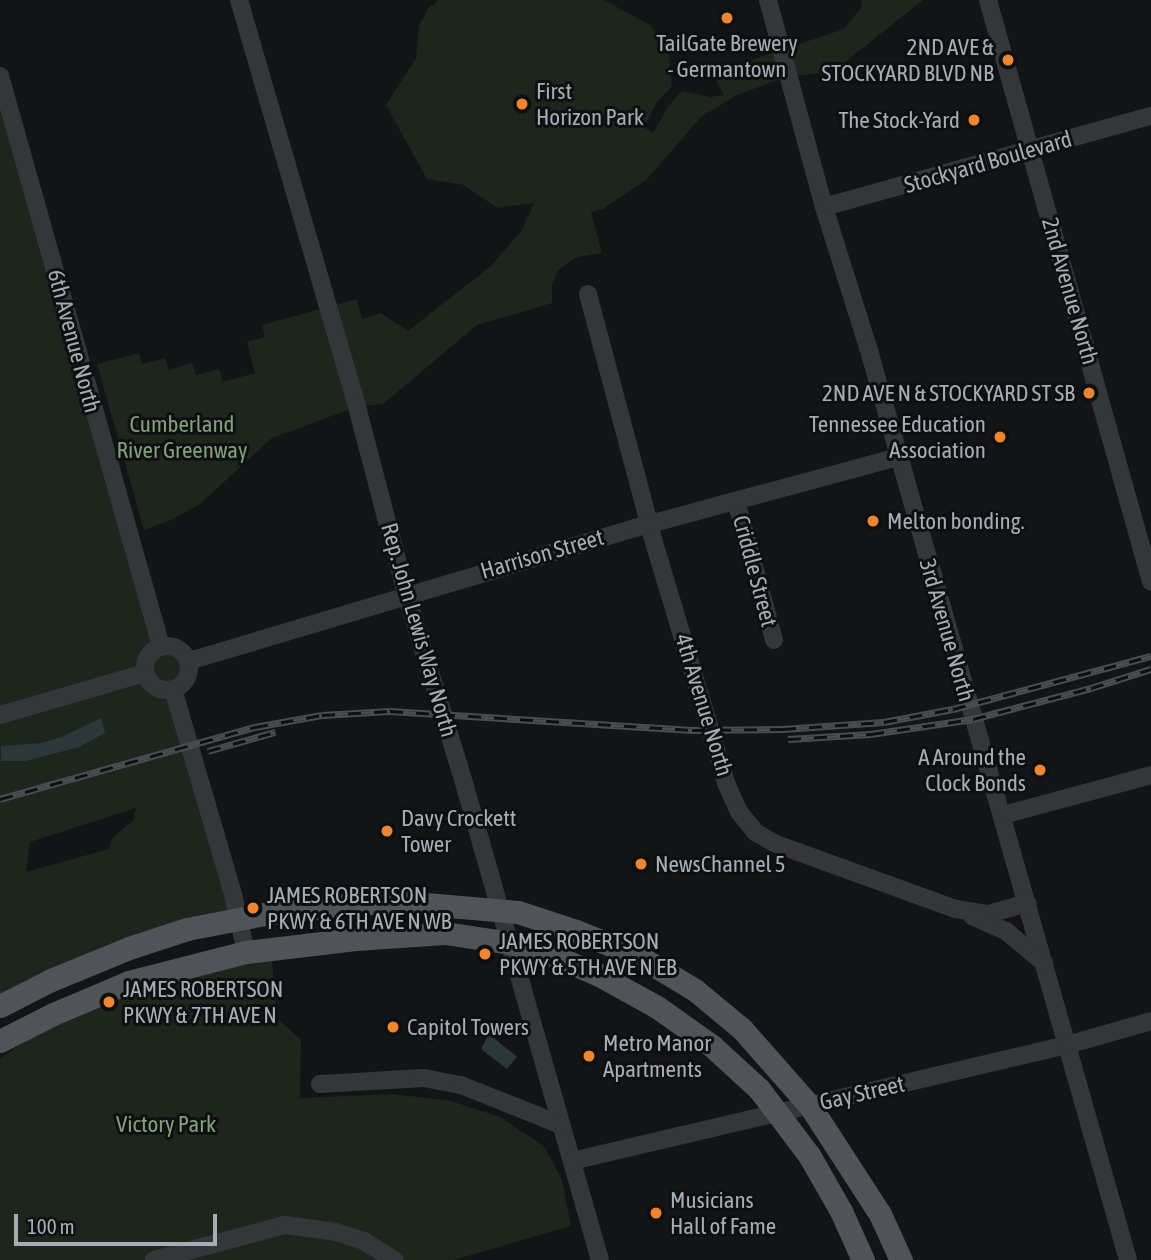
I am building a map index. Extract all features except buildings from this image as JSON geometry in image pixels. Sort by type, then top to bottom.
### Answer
[{"type":"main road","points":[[0,1006],[118,953],[187,929],[328,904],[415,903],[500,910],[576,931],[640,957],[695,990],[742,1029],[810,1105],[880,1214],[901,1260]]},
{"type":"main road","points":[[2,1033],[129,982],[246,952],[355,939],[445,933],[510,943],[552,955],[599,975],[657,1007],[712,1046],[759,1089],[809,1155],[841,1211],[862,1259]]},
{"type":"street","name":"Rep. John Lewis Way North","points":[[239,0],[356,407],[406,594],[510,943],[600,1260]]},
{"type":"street","name":"3rd Avenue North","points":[[768,0],[824,207],[1003,816],[1128,1260]]},
{"type":"street","name":"2nd Avenue North","points":[[988,0],[1151,582]]},
{"type":"street","name":"6th Avenue North","points":[[0,76],[161,646]]},
{"type":"street","name":"Stockyard Boulevard","points":[[824,207],[1151,116]]},
{"type":"street","name":"4th Avenue North","points":[[588,294],[650,524],[727,785],[739,812],[755,832],[776,844],[956,909],[989,914],[1027,903]]},
{"type":"street","name":"Harrison Street","points":[[189,661],[406,594],[898,457]]},
{"type":"street","name":"Criddle Street","points":[[736,501],[774,640]]},
{"type":"street","points":[[161,646],[177,647],[189,661],[187,678],[173,689],[158,688],[145,673],[147,657],[161,646]]},
{"type":"street","points":[[0,715],[145,673]]},
{"type":"street","points":[[173,689],[240,918],[246,952]]},
{"type":"street","points":[[1003,816],[1151,775]]},
{"type":"street","points":[[956,909],[1006,931],[1044,963]]},
{"type":"street","name":"Gay Street","points":[[572,1161],[1067,1045],[1151,1021]]},
{"type":"street","points":[[320,1084],[424,1078],[461,1085],[561,1125]]},
{"type":"street","points":[[154,1260],[285,1225],[336,1232],[364,1241],[394,1260]]},
{"type":"green space","name":"Cumberland River Greenway","points":[[437,0],[604,0],[650,25],[668,48],[672,86],[657,102],[644,127],[653,133],[667,108],[682,91],[711,97],[724,95],[713,73],[844,29],[862,7],[861,0],[923,0],[834,71],[782,78],[735,96],[701,117],[646,180],[603,209],[591,212],[602,253],[577,257],[558,270],[552,285],[552,303],[477,325],[383,404],[356,407],[272,438],[200,504],[171,520],[144,530],[97,364],[139,353],[142,364],[165,358],[169,370],[192,363],[196,375],[219,369],[223,382],[255,373],[247,342],[265,337],[262,325],[357,299],[362,319],[381,313],[408,331],[491,266],[522,230],[534,203],[497,208],[464,185],[427,179],[386,105],[416,58],[419,26],[430,5],[434,6]]},
{"type":"green space","points":[[0,76],[164,646],[181,649],[190,667],[187,678],[177,687],[240,918],[0,1006]],"holes":[[[136,808],[133,821],[112,838],[109,849],[26,872],[30,842]]]},
{"type":"green space","name":"Victory Park","points":[[272,959],[277,1018],[301,1040],[300,1098],[393,1094],[451,1101],[500,1117],[544,1146],[562,1180],[571,1226],[454,1260],[0,1260],[0,1058],[57,1021],[152,984]]},
{"type":"shaded area","points":[[101,718],[105,733],[79,747],[26,761],[1,761],[1,746],[42,743],[64,736]]},
{"type":"shaded area","points":[[489,1034],[517,1057],[507,1069],[481,1049]]},
{"type":"railway","points":[[0,799],[255,727],[322,715],[390,711],[692,730],[783,729],[884,722],[953,709],[1151,656]]},
{"type":"railway","points":[[788,739],[871,734],[973,719],[1151,669]]},
{"type":"railway","points":[[208,751],[275,732]]},
{"type":"place","name":"TailGate Brewery - Germantown","points":[[727,18]]},
{"type":"place","name":"2ND AVE & STOCKYARD BLVD NB","points":[[1008,60]]},
{"type":"place","name":"First Horizon Park","points":[[522,104]]},
{"type":"place","name":"The Stock-Yard","points":[[974,120]]},
{"type":"place","name":"2ND AVE N & STOCKYARD ST SB","points":[[1089,393]]},
{"type":"place","name":"Tennessee Education Association","points":[[1000,437]]},
{"type":"place","name":"Melton bonding.","points":[[873,521]]},
{"type":"place","name":"A Around the Clock Bonds","points":[[1040,770]]},
{"type":"place","name":"Davy Crockett Tower","points":[[387,831]]},
{"type":"place","name":"NewsChannel 5","points":[[641,864]]},
{"type":"place","name":"JAMES ROBERTSON PKWY & 6TH AVE N WB","points":[[253,908]]},
{"type":"place","name":"JAMES ROBERTSON PKWY & 5TH AVE N EB","points":[[485,954]]},
{"type":"place","name":"JAMES ROBERTSON PKWY & 7TH AVE N","points":[[109,1002]]},
{"type":"place","name":"Capitol Towers","points":[[393,1027]]},
{"type":"place","name":"Metro Manor Apartments","points":[[589,1056]]},
{"type":"place","name":"Musicians Hall of Fame","points":[[656,1213]]}]
